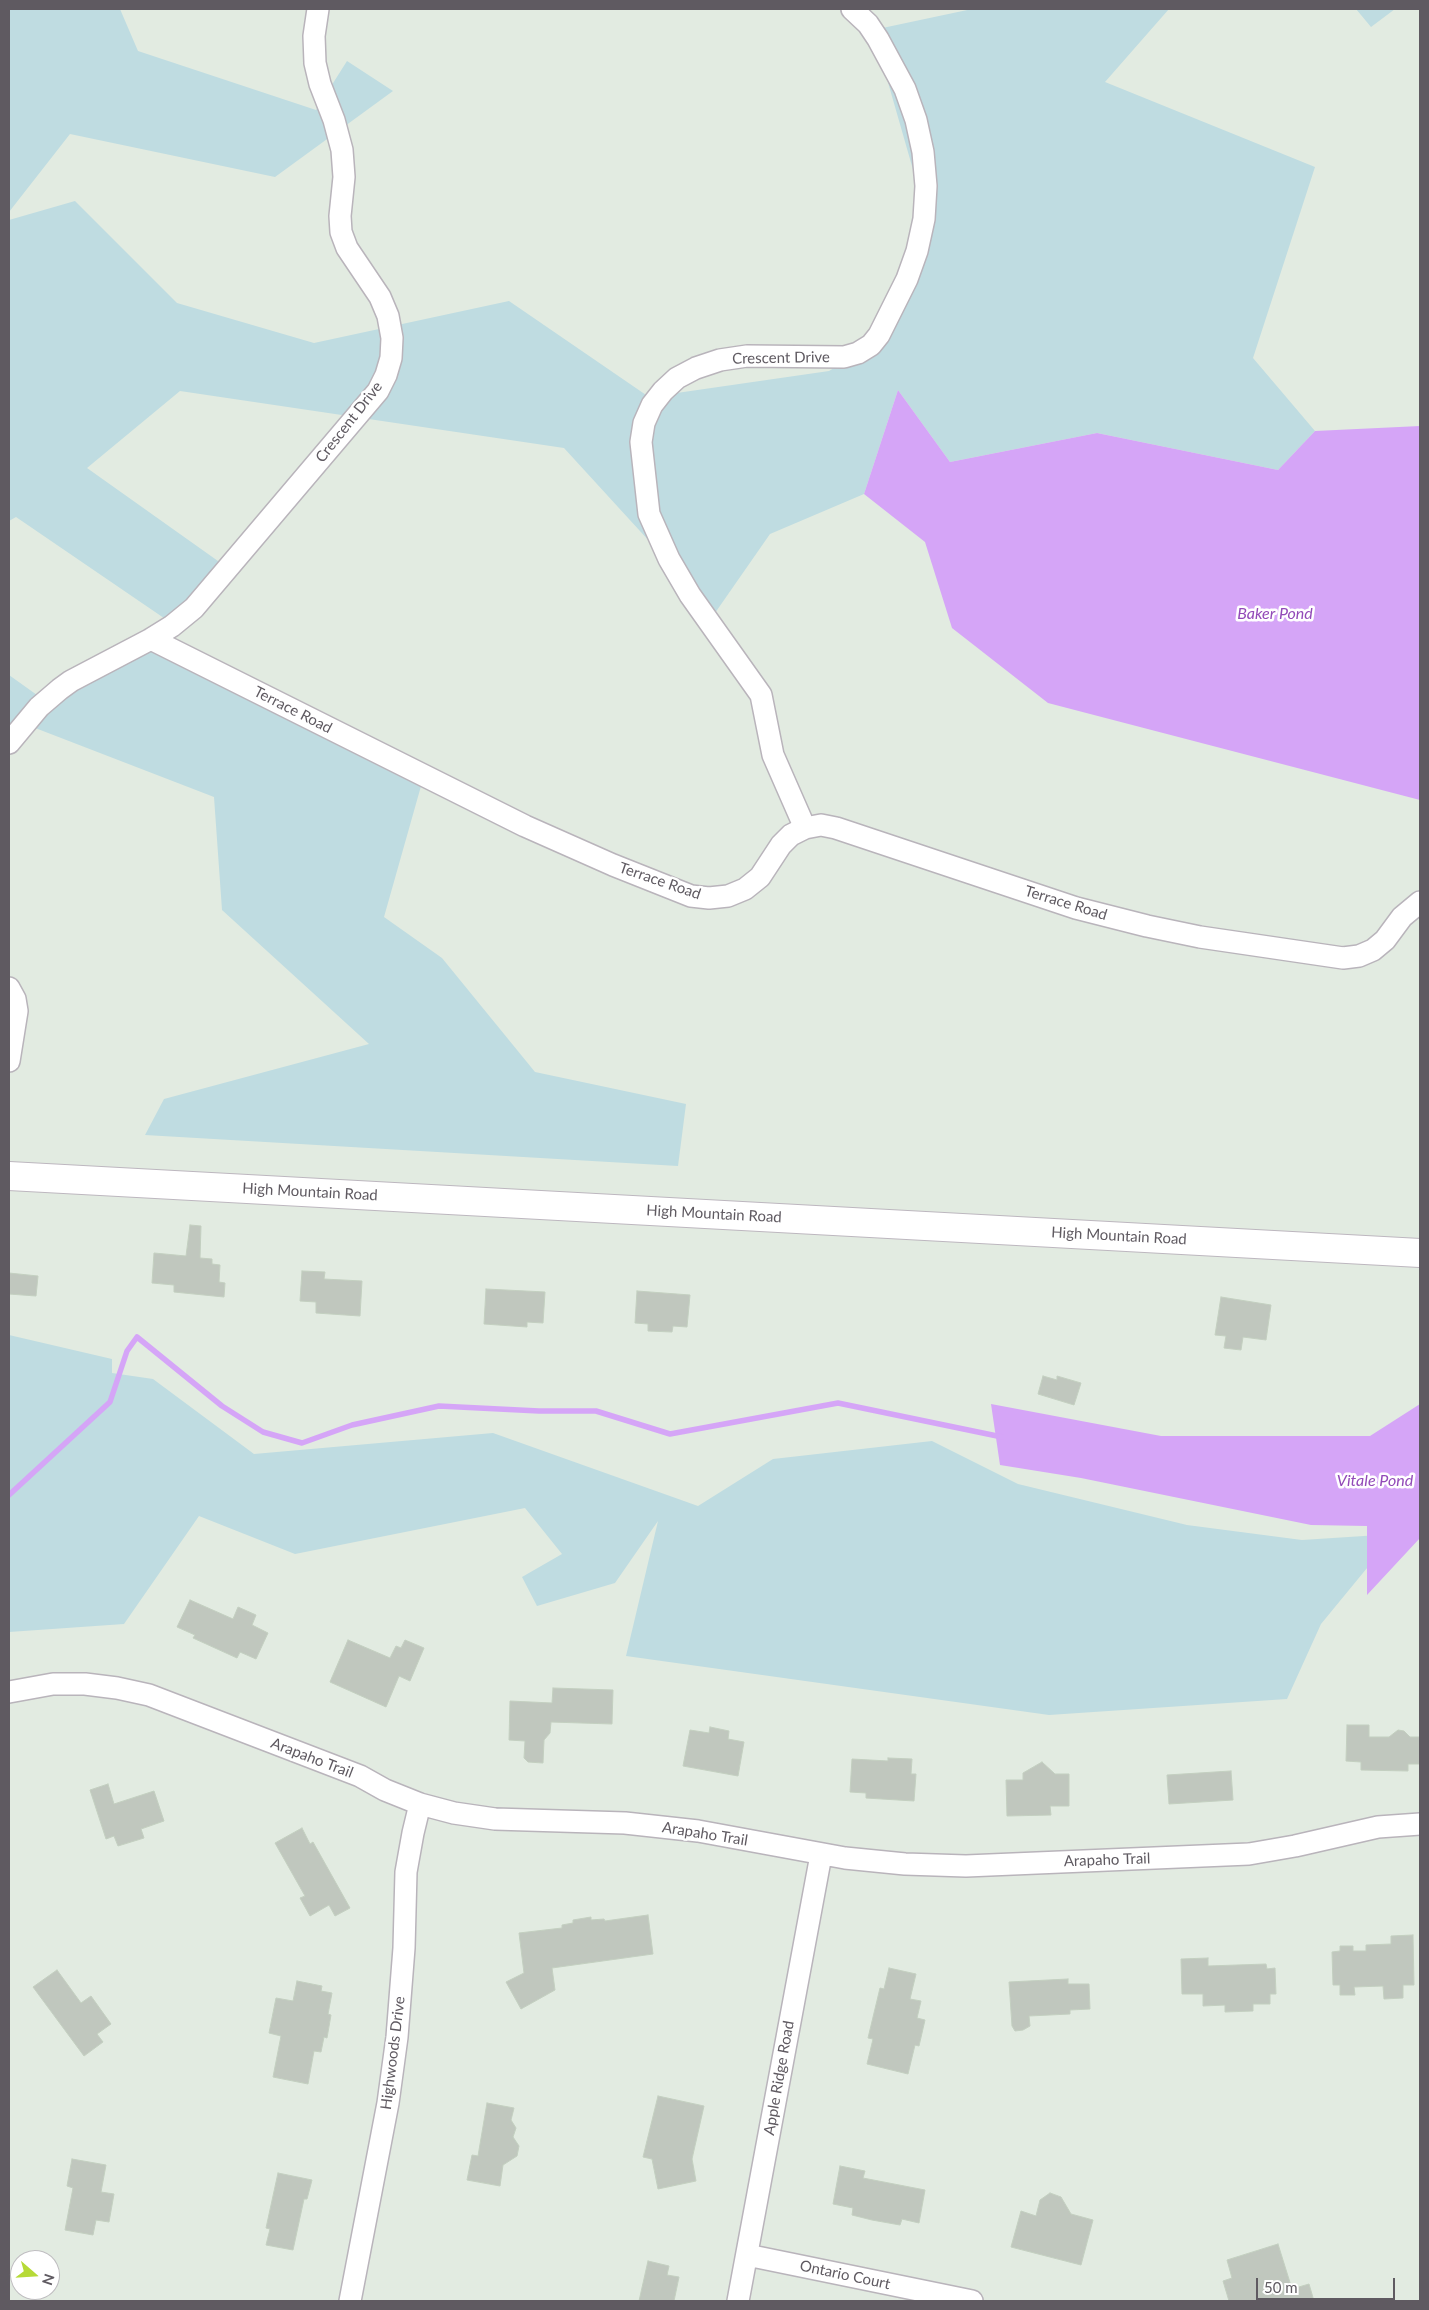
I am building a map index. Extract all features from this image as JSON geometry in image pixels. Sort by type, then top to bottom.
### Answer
[{"type":"main road","name":"High Mountain Road","points":[[9,1176],[1420,1253]]},
{"type":"street","name":"Crescent Drive","points":[[151,639],[172,626],[194,608],[206,594],[378,391],[391,358],[392,338],[388,316],[380,297],[347,248],[342,232],[340,216],[344,177],[342,150],[315,63],[314,36],[318,9]]},
{"type":"street","name":"Crescent Drive","points":[[805,828],[773,755],[760,695],[690,595],[669,559],[649,514],[641,442],[644,422],[652,405],[677,378],[696,368],[720,360],[747,356],[844,357],[858,353],[871,345],[879,335],[907,279],[917,252],[924,219],[926,186],[924,152],[916,120],[905,89],[878,39],[868,24],[852,9]]},
{"type":"street","points":[[9,743],[39,707],[65,685],[151,639]]},
{"type":"street","name":"Terrace Road","points":[[151,639],[525,826],[613,865],[691,896],[709,898],[728,896],[745,888],[760,877],[781,845],[792,834],[805,828],[821,825],[836,828],[1076,908],[1147,926],[1200,936],[1343,958],[1359,956],[1373,950],[1385,940],[1402,917],[1420,902]]},
{"type":"street","points":[[9,988],[15,999],[17,1010],[9,1061]]},
{"type":"street","name":"Arapaho Trail","points":[[9,1692],[53,1684],[85,1684],[149,1695],[360,1776],[385,1790],[420,1804],[454,1813],[495,1819],[625,1823],[698,1831],[821,1855],[905,1864],[966,1866],[1249,1854],[1295,1846],[1378,1827],[1420,1824]]},
{"type":"street","name":"Highwoods Drive","points":[[350,2301],[388,2103],[396,2046],[404,1948],[406,1872],[420,1804]]},
{"type":"street","name":"Apple Ridge Road","points":[[738,2301],[821,1855]]},
{"type":"street","name":"Ontario Court","points":[[747,2255],[972,2301]]},
{"type":"shaded area","points":[[9,9],[120,9],[138,51],[316,110],[347,61],[393,91],[275,177],[70,134],[9,212]]},
{"type":"shaded area","points":[[972,9],[1169,9],[1105,82],[1315,167],[1253,358],[1315,431],[1278,470],[1097,433],[950,462],[898,390],[864,494],[770,534],[715,613],[564,448],[180,391],[87,468],[225,566],[180,629],[16,517],[9,521],[9,220],[75,201],[177,303],[314,343],[509,301],[649,397],[829,371],[882,339],[924,208],[873,30]]},
{"type":"shaded area","points":[[1356,9],[1395,9],[1371,27]]},
{"type":"shaded area","points":[[147,647],[423,779],[384,917],[442,958],[535,1072],[686,1104],[678,1166],[145,1135],[164,1099],[369,1044],[222,910],[214,797],[30,726],[9,751],[9,675],[51,705]]},
{"type":"shaded area","points":[[9,1335],[112,1359],[112,1373],[153,1379],[254,1454],[493,1433],[698,1506],[773,1459],[932,1441],[1018,1484],[1187,1525],[1302,1540],[1395,1534],[1321,1624],[1287,1699],[1049,1715],[626,1656],[658,1521],[615,1583],[537,1606],[522,1577],[562,1554],[525,1508],[295,1554],[199,1516],[124,1624],[9,1632]]},
{"type":"water","name":"Baker Pond","points":[[898,390],[950,462],[1097,433],[1278,470],[1315,431],[1420,426],[1420,800],[1048,703],[952,628],[925,542],[864,494]]},
{"type":"water","name":"Vitale Pond","points":[[991,1404],[1161,1436],[1370,1436],[1420,1404],[1420,1538],[1367,1595],[1367,1526],[1311,1525],[1081,1478],[1000,1465]]},
{"type":"building","points":[[190,1225],[201,1226],[200,1258],[212,1259],[212,1264],[220,1265],[219,1282],[225,1283],[224,1297],[174,1292],[174,1285],[152,1283],[154,1253],[186,1256]]},
{"type":"building","points":[[302,1271],[325,1272],[324,1279],[362,1281],[360,1316],[316,1313],[316,1302],[300,1301]]},
{"type":"building","points":[[9,1273],[38,1276],[36,1296],[9,1294]]},
{"type":"building","points":[[486,1289],[545,1292],[543,1323],[527,1322],[527,1327],[484,1324]]},
{"type":"building","points":[[637,1291],[690,1295],[687,1327],[673,1326],[672,1332],[648,1331],[648,1324],[635,1323]]},
{"type":"building","points":[[1221,1297],[1271,1305],[1266,1340],[1243,1337],[1241,1350],[1224,1348],[1226,1336],[1215,1335]]},
{"type":"building","points":[[1043,1376],[1057,1380],[1057,1376],[1081,1383],[1074,1405],[1038,1394]]},
{"type":"building","points":[[190,1600],[233,1619],[238,1607],[256,1615],[252,1625],[268,1633],[256,1659],[240,1652],[237,1658],[193,1638],[195,1635],[177,1627]]},
{"type":"building","points":[[348,1640],[390,1658],[396,1646],[401,1648],[405,1640],[424,1648],[410,1681],[399,1676],[386,1707],[330,1682]]},
{"type":"building","points":[[553,1688],[613,1690],[612,1724],[551,1722],[550,1733],[544,1740],[543,1763],[528,1762],[524,1758],[525,1741],[509,1740],[510,1701],[552,1703]]},
{"type":"building","points":[[1347,1725],[1369,1725],[1369,1737],[1389,1737],[1398,1730],[1404,1731],[1410,1737],[1420,1737],[1420,1764],[1408,1764],[1408,1771],[1361,1770],[1361,1762],[1346,1761]]},
{"type":"building","points":[[710,1727],[729,1731],[728,1739],[744,1742],[738,1776],[683,1766],[690,1730],[709,1733]]},
{"type":"building","points":[[888,1758],[912,1759],[911,1774],[916,1774],[914,1801],[866,1798],[866,1793],[850,1792],[852,1759],[888,1761]]},
{"type":"building","points":[[1042,1762],[1055,1774],[1069,1774],[1069,1806],[1050,1806],[1051,1815],[1007,1816],[1006,1780],[1023,1780],[1023,1773]]},
{"type":"building","points":[[1231,1771],[1233,1800],[1169,1804],[1167,1775]]},
{"type":"building","points":[[108,1784],[114,1804],[154,1791],[164,1821],[141,1829],[144,1838],[118,1846],[114,1836],[106,1839],[90,1790]]},
{"type":"building","points":[[302,1828],[310,1844],[313,1842],[350,1908],[335,1916],[329,1905],[310,1916],[300,1898],[305,1896],[275,1843]]},
{"type":"building","points":[[648,1915],[653,1954],[552,1968],[555,1990],[521,2009],[506,1982],[524,1973],[519,1933],[562,1928],[562,1925],[573,1923],[573,1920],[591,1917],[591,1920],[604,1919],[605,1921]]},
{"type":"building","points":[[1413,1935],[1414,1985],[1403,1985],[1403,1998],[1384,1999],[1383,1986],[1354,1987],[1355,1995],[1340,1995],[1340,1985],[1333,1985],[1332,1952],[1340,1951],[1340,1946],[1353,1946],[1353,1951],[1366,1951],[1366,1945],[1391,1944],[1391,1936]]},
{"type":"building","points":[[1208,1958],[1208,1966],[1266,1964],[1267,1969],[1275,1968],[1276,1994],[1270,1994],[1270,2004],[1253,2004],[1253,2011],[1225,2012],[1225,2005],[1203,2006],[1203,1994],[1182,1994],[1181,1959]]},
{"type":"building","points":[[889,1968],[916,1974],[910,1999],[921,2001],[917,2018],[925,2020],[919,2046],[915,2045],[908,2074],[867,2064],[873,2039],[868,2038],[880,1988],[884,1989]]},
{"type":"building","points":[[57,1970],[81,2003],[91,1996],[111,2024],[97,2034],[103,2042],[84,2056],[33,1987]]},
{"type":"building","points":[[1068,1979],[1068,1984],[1089,1984],[1090,2009],[1070,2010],[1070,2014],[1029,2016],[1030,2026],[1023,2030],[1015,2031],[1012,2026],[1009,1982]]},
{"type":"building","points":[[297,1981],[322,1986],[321,1991],[332,1993],[328,2014],[331,2015],[327,2038],[324,2037],[321,2052],[314,2051],[308,2084],[273,2077],[281,2036],[269,2033],[276,1998],[293,2001]]},
{"type":"building","points":[[658,2096],[704,2106],[692,2159],[696,2181],[658,2189],[652,2159],[643,2157]]},
{"type":"building","points":[[487,2103],[514,2108],[511,2120],[516,2128],[513,2137],[519,2146],[517,2156],[503,2165],[500,2186],[467,2180],[472,2155],[478,2156]]},
{"type":"building","points":[[72,2159],[106,2165],[101,2192],[114,2194],[109,2222],[96,2220],[93,2235],[65,2230],[73,2188],[67,2186]]},
{"type":"building","points":[[840,2166],[865,2171],[863,2178],[925,2190],[919,2223],[902,2219],[900,2225],[872,2220],[852,2215],[853,2208],[833,2204]]},
{"type":"building","points":[[278,2173],[312,2180],[307,2199],[304,2199],[293,2250],[266,2245],[270,2229],[266,2228]]},
{"type":"building","points":[[1050,2193],[1061,2197],[1071,2214],[1093,2220],[1081,2265],[1011,2247],[1021,2211],[1036,2216],[1040,2200]]},
{"type":"building","points":[[1278,2244],[1292,2289],[1309,2284],[1314,2301],[1229,2301],[1223,2281],[1232,2278],[1227,2260]]},
{"type":"building","points":[[648,2261],[669,2266],[667,2275],[679,2277],[674,2301],[639,2301]]},
{"type":"waterway","points":[[9,1495],[110,1402],[127,1351],[137,1337],[222,1406],[263,1432],[302,1443],[352,1425],[439,1406],[539,1411],[596,1411],[670,1434],[838,1403],[1002,1437]]}]
